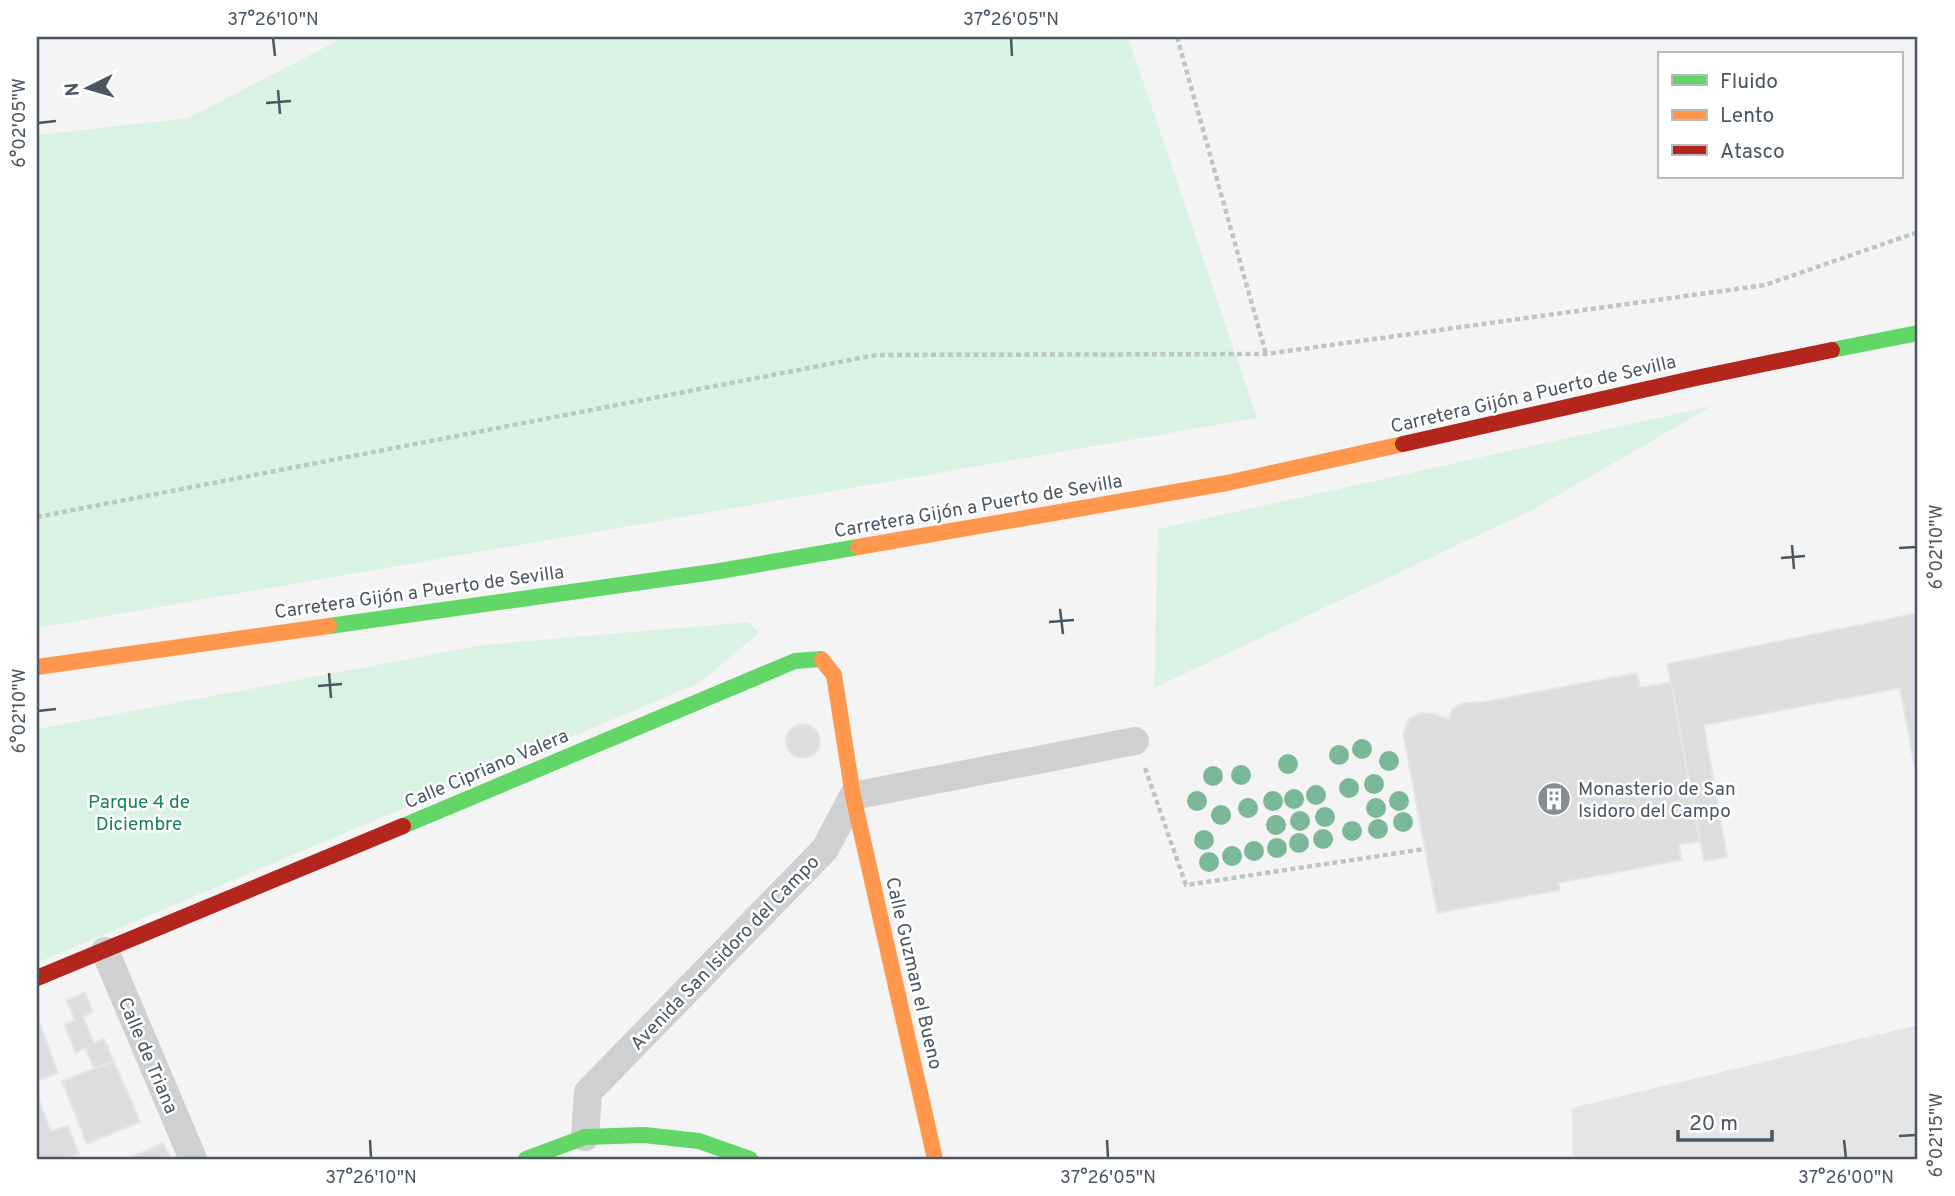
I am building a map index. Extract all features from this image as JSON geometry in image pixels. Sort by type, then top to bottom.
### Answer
[{"type":"main road","points":[[1696,378],[1905,320]]},
{"type":"main road","name":"Carretera Gijón a Puerto de Sevilla","points":[[37,667],[720,571],[1227,483],[1696,378],[1918,333]]},
{"type":"main road","name":"Calle Cipriano Valera","points":[[37,978],[795,661],[821,659],[834,676],[853,796]]},
{"type":"main road","name":"Calle Guzman el Bueno","points":[[853,796],[935,1159]]},
{"type":"main road","points":[[526,1159],[585,1137],[644,1135],[699,1142],[750,1159]]},
{"type":"street","points":[[853,796],[1135,741]]},
{"type":"street","name":"Avenida San Isidoro del Campo","points":[[585,1137],[588,1092],[825,849],[853,796]]},
{"type":"street","name":"Calle de Triana","points":[[105,951],[193,1159]]},
{"type":"path","points":[[1177,37],[1266,354]]},
{"type":"path","points":[[37,517],[876,355],[1266,354],[1765,285],[1918,232]]},
{"type":"path","points":[[1135,741],[1186,885],[1425,849]]},
{"type":"shaded area","points":[[1918,1025],[1918,1159],[1573,1159],[1572,1108]]},
{"type":"green space","points":[[345,37],[1128,37],[1257,418],[37,628],[37,135],[188,118]]},
{"type":"green space","points":[[1712,406],[1534,509],[1154,688],[1158,529]]},
{"type":"green space","name":"Parque 4 de Diciembre","points":[[749,622],[759,633],[699,683],[37,963],[37,729],[483,645]]},
{"type":"building","points":[[1918,613],[1918,786],[1900,688],[1704,725],[1727,857],[1704,861],[1667,664]]},
{"type":"building","name":"Monasterio de San Isidoro del Campo","points":[[1637,673],[1640,688],[1671,682],[1700,841],[1679,845],[1682,860],[1558,883],[1560,890],[1437,913],[1403,733],[1410,718],[1422,713],[1434,714],[1448,720],[1452,709],[1464,703],[1483,702]]},
{"type":"building","points":[[803,724],[815,729],[820,741],[815,753],[803,758],[791,753],[786,741],[791,729]]},
{"type":"building","points":[[85,992],[93,1012],[83,1017],[94,1043],[104,1039],[114,1061],[94,1069],[85,1048],[76,1053],[64,1025],[75,1020],[66,1000]]},
{"type":"building","points":[[37,1018],[58,1073],[37,1081]]},
{"type":"building","points":[[114,1061],[140,1122],[87,1144],[62,1081]]},
{"type":"building","points":[[37,1095],[51,1131],[68,1126],[79,1154],[64,1159],[37,1159]]},
{"type":"building","points":[[163,1143],[171,1159],[127,1159]]},
{"type":"traffic: fast","points":[[1832,350],[1918,333]]},
{"type":"traffic: fast","points":[[329,626],[720,571],[858,547]]},
{"type":"traffic: fast","points":[[403,826],[795,661],[822,660]]},
{"type":"traffic: fast","points":[[526,1159],[585,1137],[644,1135],[699,1141],[750,1159]]},
{"type":"traffic: slow","points":[[858,547],[1227,483],[1403,444]]},
{"type":"traffic: slow","points":[[37,667],[329,626]]},
{"type":"traffic: slow","points":[[822,660],[834,675],[853,796],[935,1159]]},
{"type":"traffic: jam","points":[[1403,444],[1832,350]]},
{"type":"traffic: jam","points":[[37,978],[403,826]]},
{"type":"place","name":"Monasterio de San Isidoro del Campo","points":[[1554,799]]}]
